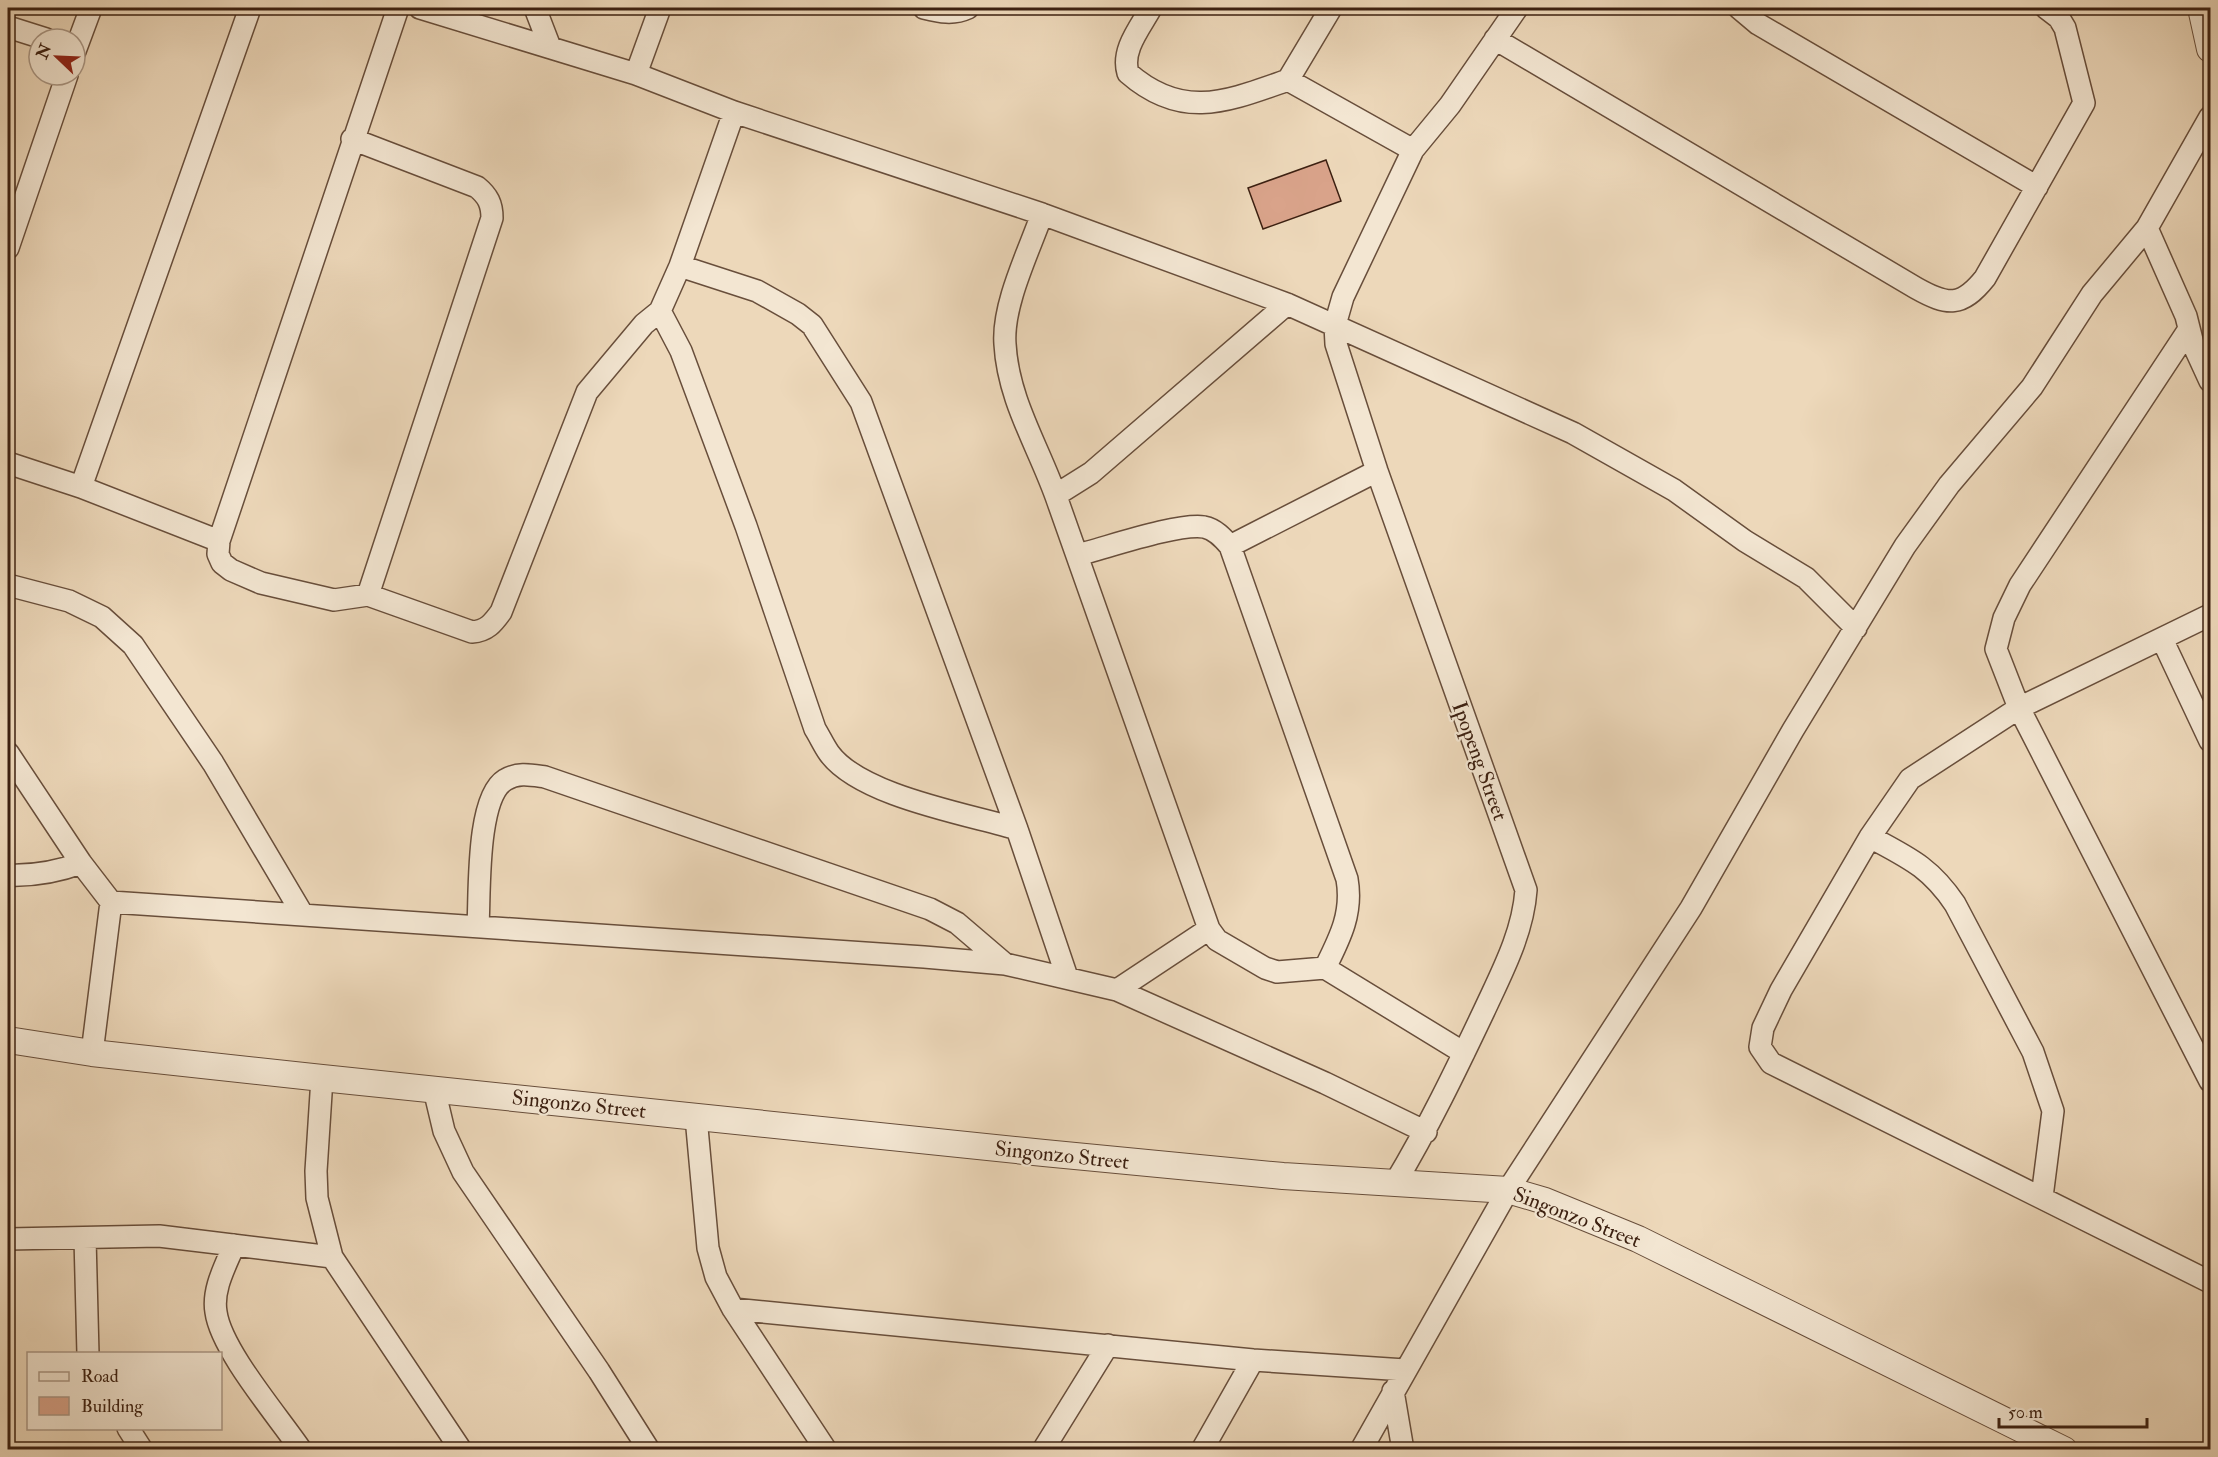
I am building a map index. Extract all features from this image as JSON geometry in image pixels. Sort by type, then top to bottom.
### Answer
[{"type":"street","points":[[84,27],[91,8]]},
{"type":"street","points":[[81,487],[250,8]]},
{"type":"street","points":[[398,8],[352,139],[219,541],[218,554],[222,563],[252,580],[288,591],[334,600],[368,595],[472,632],[481,631],[495,621],[505,602],[587,392],[644,324],[660,311],[680,266],[734,112]]},
{"type":"street","points":[[420,8],[636,74],[734,112],[1042,214],[1287,304],[1573,433],[1674,490],[1744,541],[1806,578],[1856,628]]},
{"type":"street","points":[[535,8],[550,47]]},
{"type":"street","points":[[636,74],[660,8]]},
{"type":"street","points":[[924,8],[941,12],[956,12],[968,8]]},
{"type":"street","points":[[1151,8],[1127,51],[1125,62],[1128,73],[1162,95],[1189,104],[1216,102],[1242,96],[1288,80],[1331,8]]},
{"type":"street","points":[[1335,325],[1360,256],[1413,150],[1450,105],[1517,8]]},
{"type":"street","points":[[1739,8],[1758,24],[2037,187]]},
{"type":"street","points":[[1495,39],[1916,288],[1940,300],[1962,300],[1972,294],[1986,278],[2084,103],[2065,28],[2059,18],[2046,8]]},
{"type":"street","points":[[2204,10],[2211,49]]},
{"type":"street","points":[[8,27],[27,33]]},
{"type":"street","points":[[1288,80],[1413,150]]},
{"type":"street","points":[[8,248],[63,87]]},
{"type":"street","points":[[1361,1449],[1508,1190],[1691,909],[1793,730],[1905,546],[1936,502],[2032,387],[2092,294],[2147,228],[2211,117]]},
{"type":"street","points":[[352,139],[477,187],[484,192],[492,206],[492,218],[368,595]]},
{"type":"street","points":[[1042,214],[1010,307],[1004,342],[1007,364],[1019,409],[1056,495],[1209,929],[1217,940],[1265,968],[1277,972],[1324,968],[1464,1053]]},
{"type":"street","points":[[2147,228],[2211,381]]},
{"type":"street","points":[[680,266],[757,291],[798,314],[812,325],[861,402],[1017,829],[1067,977]]},
{"type":"street","points":[[1056,495],[1091,473],[1287,304]]},
{"type":"street","points":[[660,311],[681,351],[750,536],[815,729],[830,754],[866,782],[892,793],[1017,829]]},
{"type":"street","name":"Ipopeng Street","points":[[1335,325],[1339,354],[1377,471],[1526,890],[1524,911],[1514,943],[1425,1132],[1395,1183]]},
{"type":"street","points":[[2189,329],[2020,585],[2004,618],[1996,649],[2019,708],[2211,1081]]},
{"type":"street","points":[[8,464],[81,487],[219,541]]},
{"type":"street","points":[[1230,546],[1377,471]]},
{"type":"street","points":[[1077,555],[1162,532],[1203,527],[1221,536],[1230,546],[1347,879],[1350,897],[1348,918],[1324,968]]},
{"type":"street","points":[[8,585],[69,601],[102,618],[133,645],[213,763],[303,915]]},
{"type":"street","points":[[2209,1276],[2042,1197],[1771,1063],[1760,1047],[1763,1028],[1781,990],[1870,837],[1910,779],[2019,708],[2211,615]]},
{"type":"street","points":[[2162,639],[2211,741]]},
{"type":"street","points":[[8,753],[81,863],[111,902],[92,1053]]},
{"type":"street","points":[[478,927],[485,816],[491,796],[504,780],[523,773],[556,781],[930,909],[957,923],[1005,964]]},
{"type":"street","points":[[1870,837],[1924,867],[1940,882],[1955,904],[2033,1052],[2053,1110],[2042,1197]]},
{"type":"street","points":[[8,875],[29,875],[62,870],[81,863]]},
{"type":"street","points":[[111,902],[1005,964],[1117,990],[1325,1083],[1425,1132]]},
{"type":"street","points":[[1117,990],[1209,929]]},
{"type":"street","name":"Singonzo Street","points":[[8,1040],[92,1053],[322,1078],[1259,1174],[1508,1190],[1545,1201],[1638,1239],[2064,1449]]},
{"type":"street","points":[[322,1078],[316,1171],[317,1198],[332,1257],[461,1449]]},
{"type":"street","points":[[434,1089],[444,1131],[462,1172],[599,1371],[649,1449]]},
{"type":"street","points":[[696,1117],[708,1248],[716,1277],[733,1309],[826,1449]]},
{"type":"street","points":[[8,1239],[159,1236],[332,1257]]},
{"type":"street","points":[[85,1238],[88,1352]]},
{"type":"street","points":[[234,1245],[217,1288],[215,1310],[220,1328],[238,1360],[301,1449]]},
{"type":"street","points":[[733,1309],[1253,1360],[1405,1370]]},
{"type":"street","points":[[1043,1449],[1108,1345]]},
{"type":"street","points":[[1202,1449],[1253,1360]]},
{"type":"street","points":[[1393,1391],[1403,1449]]},
{"type":"street","points":[[129,1430],[142,1449]]},
{"type":"building","points":[[1326,160],[1341,201],[1263,229],[1248,188]]}]
